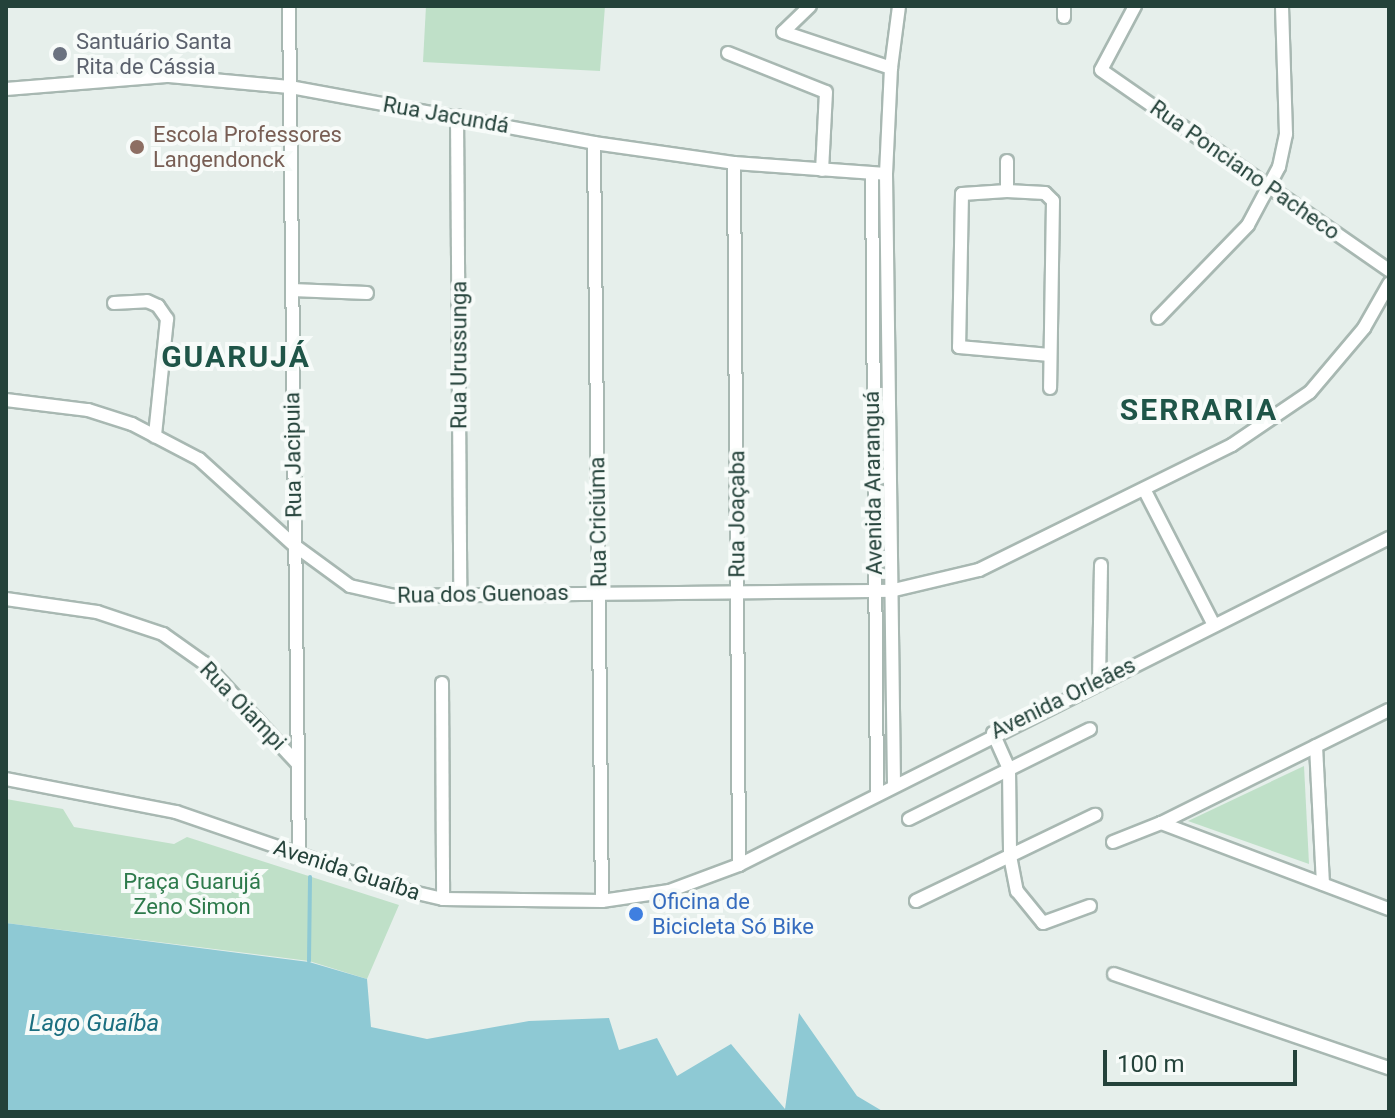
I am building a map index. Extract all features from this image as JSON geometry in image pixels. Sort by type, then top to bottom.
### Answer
[{"type":"street","name":"Rua Jacipuia","points":[[289,6],[299,855]]},
{"type":"street","points":[[810,6],[783,32],[891,68]]},
{"type":"street","name":"Avenida Araranguá","points":[[894,785],[886,174],[891,68],[899,6]]},
{"type":"street","name":"Rua Ponciano Pacheco","points":[[1135,6],[1101,70],[1389,270]]},
{"type":"street","points":[[1158,318],[1248,225],[1270,187],[1286,134],[1282,6]]},
{"type":"street","points":[[728,53],[826,92],[822,170]]},
{"type":"street","name":"Rua Jacundá","points":[[6,89],[169,76],[290,87],[594,143],[734,163],[886,174]]},
{"type":"street","name":"Rua Urussunga","points":[[457,116],[460,595]]},
{"type":"street","name":"Rua Criciúma","points":[[594,143],[602,901]]},
{"type":"street","points":[[1007,161],[1007,191]]},
{"type":"street","name":"Rua Joaçaba","points":[[734,163],[739,865]]},
{"type":"street","name":"Avenida Araranguá","points":[[872,174],[877,793]]},
{"type":"street","points":[[1050,355],[959,347],[962,194],[1007,191],[1052,197],[1050,388]]},
{"type":"street","name":"Rua dos Guenoas","points":[[6,400],[88,410],[155,436],[199,459],[294,545],[350,586],[394,596],[890,591],[979,570],[1232,445],[1310,392],[1364,328],[1389,284]]},
{"type":"street","points":[[292,290],[367,293]]},
{"type":"street","points":[[114,303],[147,301],[167,319],[155,436]]},
{"type":"street","points":[[872,312],[887,311]]},
{"type":"street","points":[[872,412],[888,411]]},
{"type":"street","points":[[1144,489],[1213,623]]},
{"type":"street","name":"Avenida Orleães","points":[[739,865],[993,733],[1389,538]]},
{"type":"street","points":[[1099,680],[1101,565]]},
{"type":"street","name":"Rua Oiampi","points":[[6,599],[97,612],[163,634],[204,663],[297,763]]},
{"type":"street","points":[[442,683],[443,899]]},
{"type":"street","points":[[1113,842],[1161,823],[1389,710]]},
{"type":"street","points":[[909,819],[1090,729]]},
{"type":"street","points":[[993,733],[1009,769],[1010,856],[1017,891],[1038,920],[1050,922],[1090,906]]},
{"type":"street","points":[[1316,746],[1323,884]]},
{"type":"street","name":"Avenida Guaíba","points":[[6,779],[176,812],[299,855],[443,899],[602,901],[669,891],[739,865]]},
{"type":"street","points":[[916,901],[1095,815]]},
{"type":"street","points":[[1161,823],[1389,909]]},
{"type":"street","points":[[1114,974],[1389,1068]]},
{"type":"green space","points":[[426,6],[605,6],[600,71],[423,62]]},
{"type":"green space","points":[[1304,766],[1309,864],[1188,821]]},
{"type":"green space","name":"Praça Guarujá Zeno Simon","points":[[6,799],[63,809],[74,827],[174,844],[187,837],[399,905],[367,979],[309,961],[6,923]]},
{"type":"water","name":"Lago Guaíba","points":[[6,923],[309,962],[367,979],[371,1027],[427,1039],[529,1021],[609,1018],[619,1050],[657,1038],[677,1076],[731,1044],[785,1109],[799,1013],[857,1096],[884,1112],[6,1112]]},
{"type":"waterway","points":[[309,961],[310,877]]},
{"type":"place","name":"Santuário Santa Rita de Cássia","points":[[60,54]]},
{"type":"place","name":"Escola Professores Langendonck","points":[[137,147]]},
{"type":"place","name":"Oficina de Bicicleta Só Bike","points":[[636,914]]},
{"type":"district","name":"GUARUJÁ","points":[[236,357]]},
{"type":"district","name":"SERRARIA","points":[[1199,410]]}]
